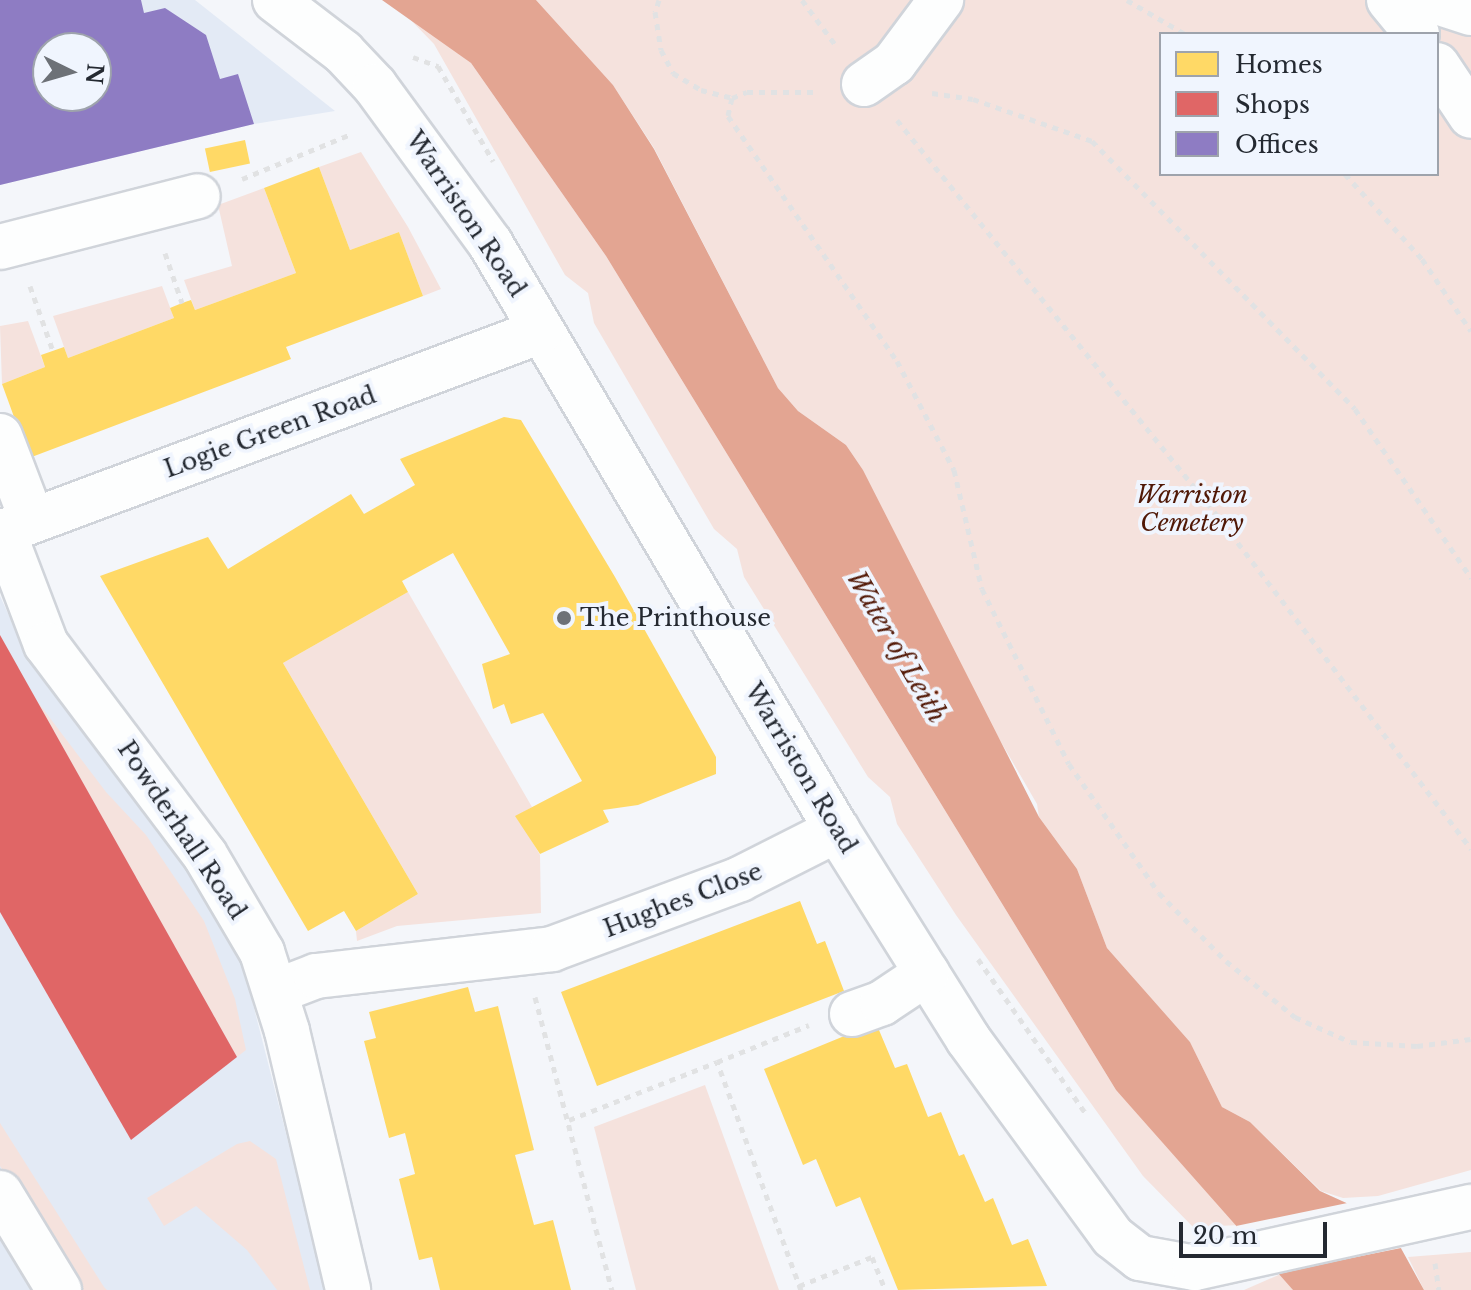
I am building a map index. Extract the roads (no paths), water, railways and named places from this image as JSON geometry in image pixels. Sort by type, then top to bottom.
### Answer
[{"type":"street","name":"Warriston Road","points":[[275,0],[343,52],[395,111],[490,243],[837,830],[968,1039],[1113,1237],[1140,1258],[1172,1267],[1235,1261],[1471,1207]]},
{"type":"street","points":[[864,84],[894,63],[941,0]]},
{"type":"street","points":[[1389,0],[1415,32]]},
{"type":"street","points":[[1431,0],[1471,13]]},
{"type":"street","points":[[1439,68],[1471,116]]},
{"type":"street","points":[[7,245],[198,196]]},
{"type":"street","name":"Logie Green Road","points":[[12,528],[541,331]]},
{"type":"street","name":"Powderhall Road","points":[[0,436],[12,528],[46,644],[205,855],[262,952],[277,991],[348,1290]]},
{"type":"street","name":"Hughes Close","points":[[277,991],[316,976],[552,949],[740,879],[837,830]]},
{"type":"street","points":[[838,1017],[882,1003],[927,973]]},
{"type":"street","points":[[0,1193],[59,1290]]},
{"type":"water","name":"Water of Leith","points":[[382,0],[536,0],[613,85],[654,149],[778,388],[798,411],[846,445],[863,470],[1039,817],[1077,869],[1107,948],[1190,1042],[1222,1107],[1250,1122],[1320,1191],[1386,1221],[1424,1290],[1293,1290],[1116,1090],[606,256],[471,63]]},
{"type":"place","name":"The Printhouse","points":[[564,618]]},
{"type":"park label","name":"Warriston Cemetery","points":[[1192,509]]}]
